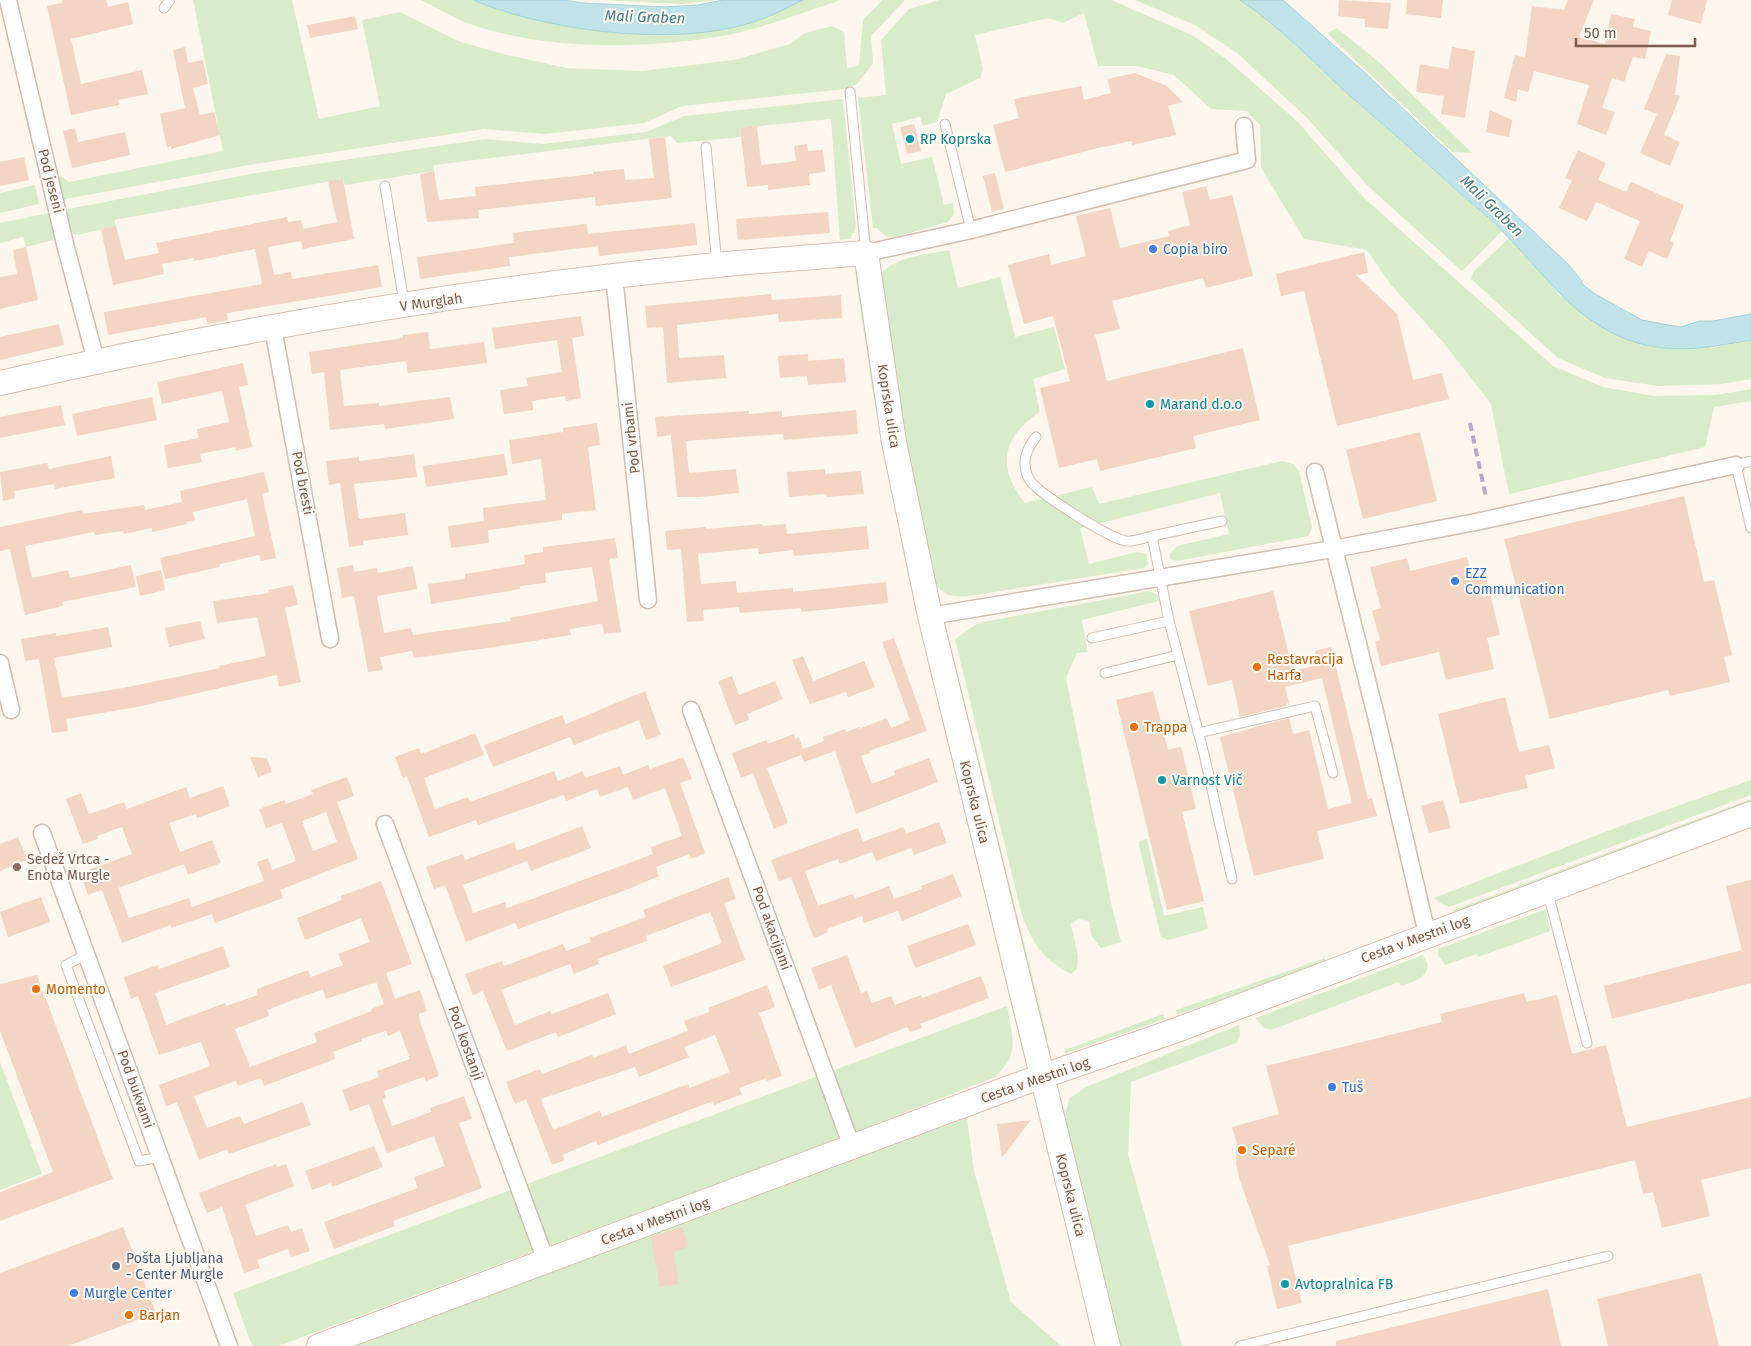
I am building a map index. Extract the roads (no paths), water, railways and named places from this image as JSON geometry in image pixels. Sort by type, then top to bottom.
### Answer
[{"type":"street","name":"Pod jeseni","points":[[8,0],[65,244],[96,361]]},
{"type":"street","points":[[866,253],[971,230],[1247,160],[1244,126]]},
{"type":"street","name":"V Murglah","points":[[0,383],[96,361],[405,305],[614,276],[717,265],[866,253]]},
{"type":"street","name":"Koprska ulica","points":[[866,253],[894,442],[930,616],[1108,1346]]},
{"type":"street","name":"Pod vrbami","points":[[614,276],[648,600]]},
{"type":"street","name":"Pod bresti","points":[[273,328],[330,639]]},
{"type":"street","points":[[930,616],[1333,549],[1476,522],[1744,463]]},
{"type":"street","points":[[1315,472],[1379,728],[1427,934]]},
{"type":"street","points":[[0,663],[11,710]]},
{"type":"street","name":"Pod akacijami","points":[[691,710],[852,1147]]},
{"type":"street","name":"Cesta v Mestni log","points":[[319,1346],[1042,1077],[1166,1034],[1427,934],[1751,814]]},
{"type":"street","name":"Pod kostanji","points":[[385,824],[546,1261]]},
{"type":"street","name":"Pod bukvami","points":[[42,833],[229,1346]]},
{"type":"lane","points":[[164,8],[170,0]]},
{"type":"lane","name":"Koprska ulica","points":[[850,92],[866,253]]},
{"type":"lane","points":[[945,124],[971,230]]},
{"type":"lane","points":[[706,146],[717,265]]},
{"type":"lane","points":[[385,186],[405,305]]},
{"type":"lane","points":[[1036,437],[1030,445],[1025,463],[1029,479],[1040,491],[1108,534],[1127,541],[1222,521]]},
{"type":"lane","points":[[1744,463],[1751,528]]},
{"type":"lane","points":[[1152,536],[1162,576],[1169,621],[1198,733],[1232,879]]},
{"type":"lane","points":[[1092,638],[1169,621]]},
{"type":"lane","points":[[1105,672],[1178,655]]},
{"type":"lane","points":[[1198,733],[1315,706],[1333,773]]},
{"type":"lane","points":[[1547,890],[1588,1043]]},
{"type":"lane","points":[[87,954],[66,965],[139,1161],[160,1157]]},
{"type":"lane","points":[[1240,1346],[1608,1256]]},
{"type":"water","name":"Mali Graben","points":[[473,0],[565,0],[583,3],[665,7],[698,5],[724,0],[803,0],[762,19],[730,28],[694,33],[656,35],[616,33],[539,21]]},
{"type":"water","name":"Mali Graben","points":[[1240,0],[1283,0],[1363,71],[1567,263],[1582,281],[1582,284],[1595,294],[1642,320],[1681,327],[1699,321],[1713,321],[1751,314],[1751,340],[1702,348],[1653,347],[1621,337],[1587,318],[1560,294],[1504,232],[1348,94],[1269,21]]},
{"type":"railway","points":[[1470,423],[1486,497]]},
{"type":"place","name":"RP Koprska","points":[[910,139]]},
{"type":"place","name":"Copia biro","points":[[1153,249]]},
{"type":"place","name":"Marand d.o.o","points":[[1150,404]]},
{"type":"place","name":"EZZ Communication","points":[[1455,581]]},
{"type":"place","name":"Restavracija Harfa","points":[[1257,667]]},
{"type":"place","name":"Trappa","points":[[1134,727]]},
{"type":"place","name":"Varnost Vič","points":[[1162,780]]},
{"type":"place","name":"Sedež Vrtca - Enota Murgle","points":[[17,867]]},
{"type":"place","name":"Momento","points":[[36,989]]},
{"type":"place","name":"Tuš","points":[[1332,1087]]},
{"type":"place","name":"Separé","points":[[1242,1150]]},
{"type":"place","name":"Pošta Ljubljana - Center Murgle","points":[[116,1266]]},
{"type":"place","name":"Avtopralnica FB","points":[[1285,1284]]},
{"type":"place","name":"Murgle Center","points":[[74,1293]]},
{"type":"place","name":"Barjan","points":[[129,1315]]}]
